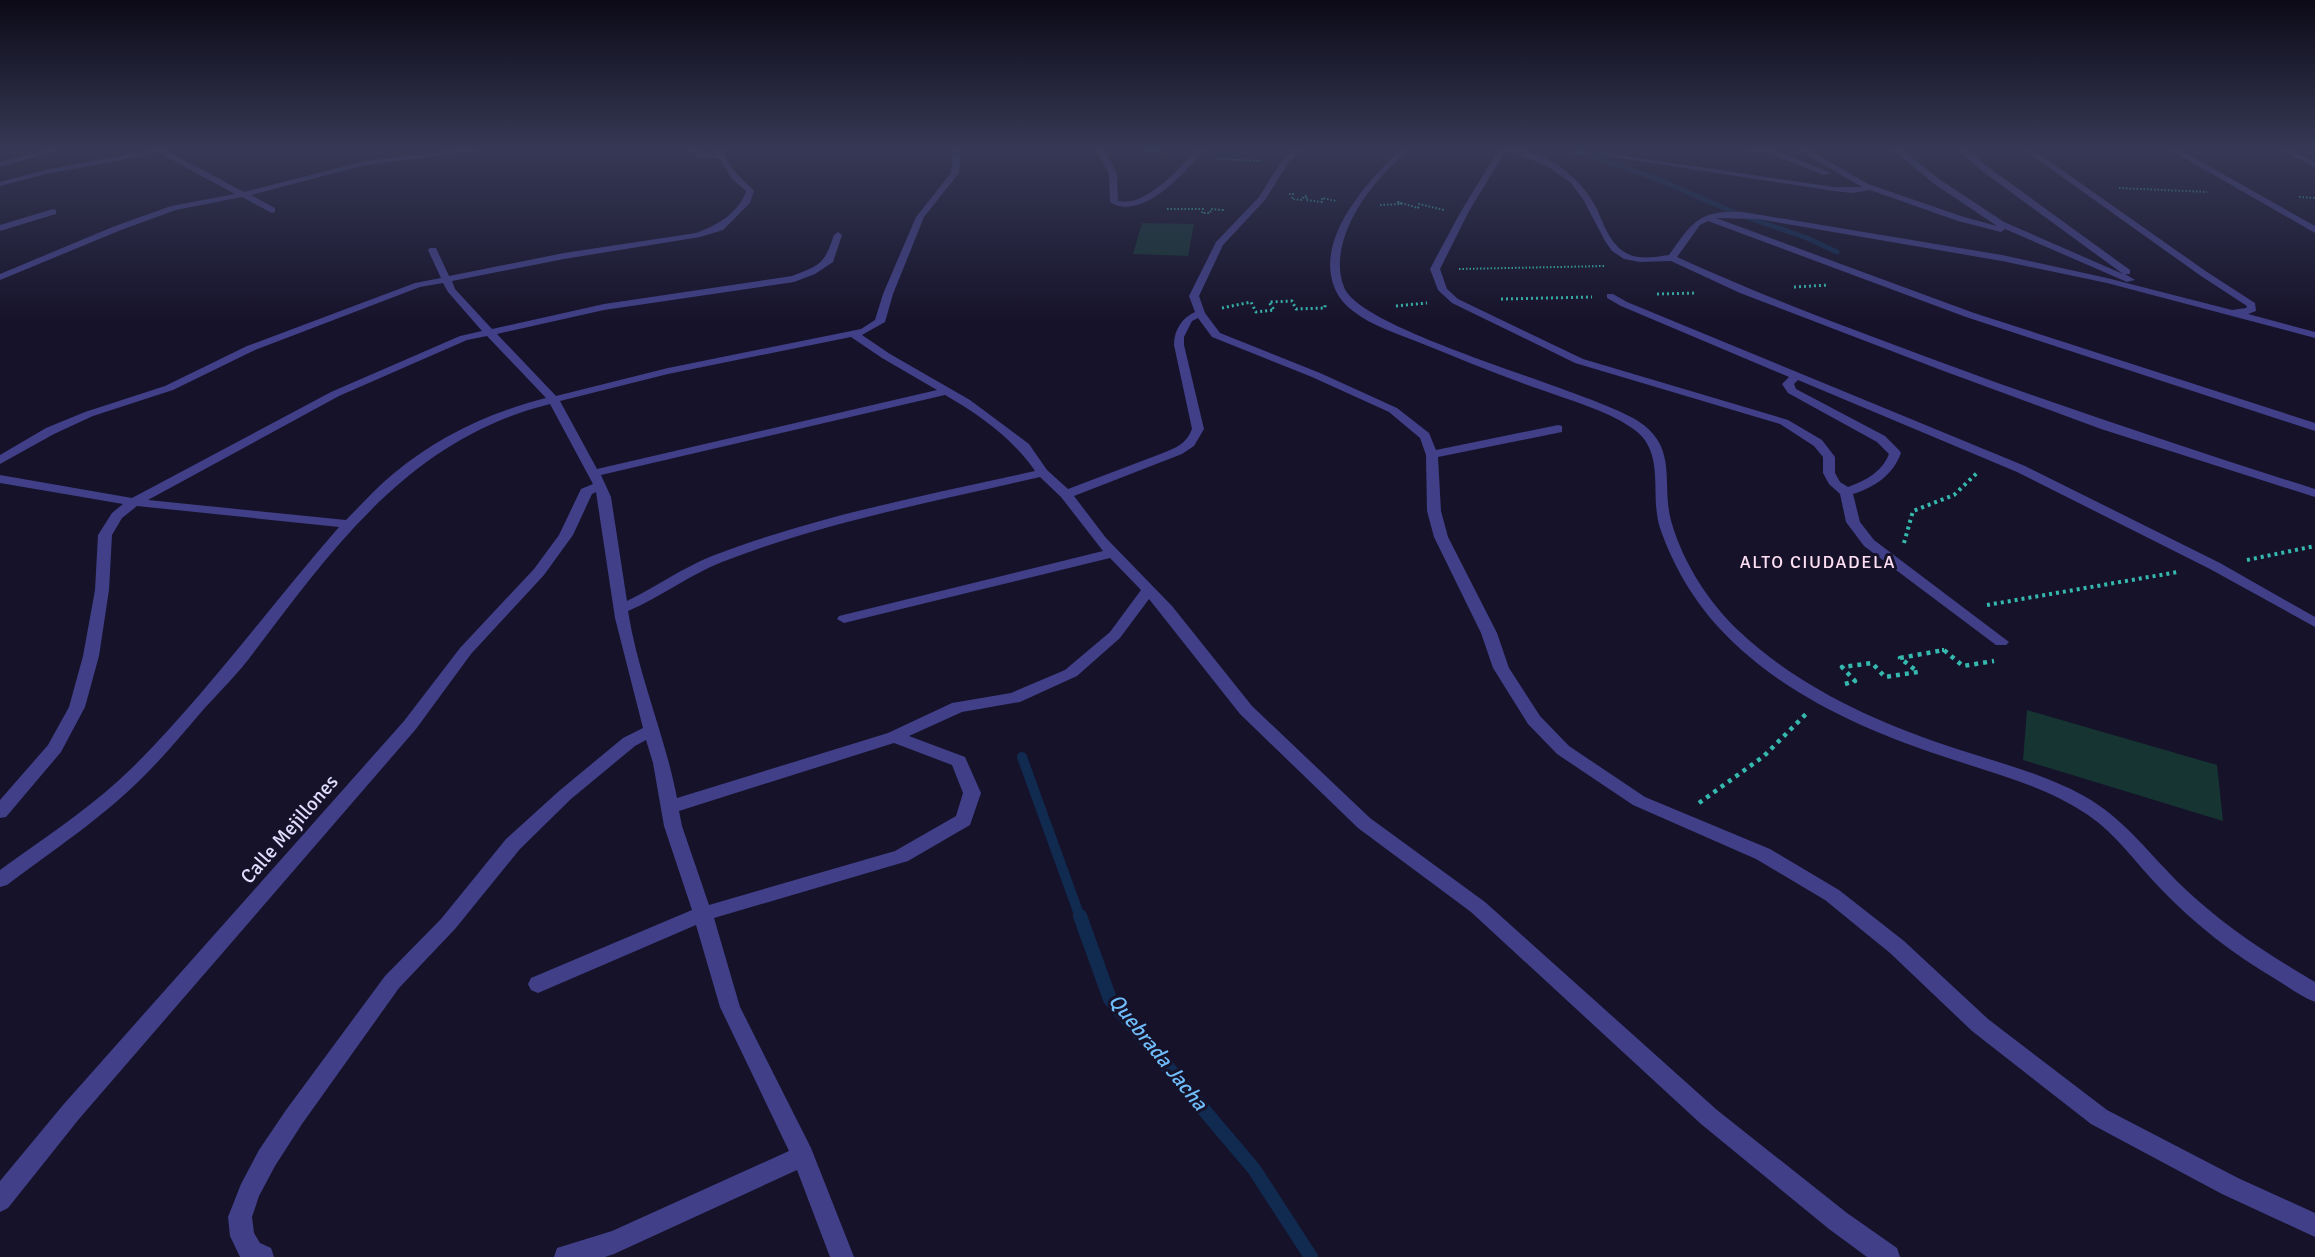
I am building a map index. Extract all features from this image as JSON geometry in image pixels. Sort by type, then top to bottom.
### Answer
[{"type":"street","points":[[0,277],[149,215],[186,206]]},
{"type":"street","points":[[263,206],[272,210]]},
{"type":"street","points":[[0,460],[50,432],[89,414],[169,388],[250,348],[386,295],[418,285],[564,256],[697,236],[720,228],[742,206]]},
{"type":"street","points":[[0,880],[94,810],[139,771],[247,651],[289,594],[349,524],[398,477],[460,434],[508,411],[713,361],[864,331],[880,322],[888,294],[920,218],[929,206]]},
{"type":"street","points":[[1254,206],[1219,244],[1194,296],[1200,314],[1216,335],[1316,375],[1393,410],[1425,436],[1432,455],[1434,511],[1441,537],[1489,633],[1501,668],[1534,720],[1563,750],[1639,801],[1763,854],[1832,895],[1897,947],[1980,1025],[2099,1117],[2230,1186],[2315,1225]]},
{"type":"street","points":[[1357,206],[1343,230],[1334,269],[1351,304],[1372,318],[1495,370],[1617,415],[1650,435],[1659,456],[1663,517],[1674,549],[1699,594],[1731,632],[1770,666],[1818,697],[1883,729],[2021,774],[2059,790],[2096,812],[2129,838],[2173,889],[2225,936],[2315,993]]},
{"type":"street","points":[[1468,206],[1435,269],[1443,290],[1455,301],[1579,361],[1784,422],[1818,443],[1829,457],[1829,473],[1835,484],[1846,492],[1853,522],[1869,543],[2001,642]]},
{"type":"street","points":[[1591,206],[1612,246],[1623,256],[1672,258],[1743,291],[1956,372],[2116,429],[2315,493]]},
{"type":"street","points":[[1923,206],[1961,219],[2012,230]]},
{"type":"street","points":[[1971,206],[2012,230],[2128,278],[2135,283],[2136,287]]},
{"type":"street","points":[[2036,206],[2113,261],[2131,276],[2128,278]]},
{"type":"street","points":[[2106,206],[2252,305],[2251,311],[2226,312]]},
{"type":"street","points":[[2271,206],[2315,230]]},
{"type":"street","points":[[0,228],[53,212]]},
{"type":"street","points":[[1672,258],[1696,223],[1707,217],[1738,214],[1952,248],[2136,287],[2315,335]]},
{"type":"street","points":[[1707,217],[1970,315],[2315,428]]},
{"type":"street","points":[[0,812],[56,748],[77,707],[91,656],[102,590],[105,535],[117,516],[134,502],[335,394],[464,338],[656,298],[794,279],[812,272],[830,260],[838,235]]},
{"type":"street","points":[[433,250],[446,280],[465,307],[553,399],[598,479],[605,497],[621,609],[662,763],[673,826],[703,914],[730,1007],[803,1156],[842,1257]]},
{"type":"street","points":[[1610,296],[1795,377],[1947,437],[2089,501],[2215,566],[2315,623]]},
{"type":"street","points":[[1066,494],[1167,456],[1182,449],[1196,438],[1198,429],[1179,337],[1188,319],[1200,314]]},
{"type":"street","points":[[852,333],[975,409],[1024,447],[1043,473],[1066,494],[1112,553],[1167,609],[1246,710],[1364,823],[1478,907],[1709,1117],[1838,1221],[1888,1257]]},
{"type":"street","points":[[1795,377],[1788,384],[1792,391],[1881,439],[1895,453],[1893,464],[1880,475],[1859,489],[1846,492]]},
{"type":"street","points":[[598,479],[947,391]]},
{"type":"street","points":[[1432,455],[1558,429]]},
{"type":"street","points":[[621,609],[650,597],[680,577],[715,560],[751,547],[816,527],[1043,473]]},
{"type":"street","points":[[0,479],[134,502],[349,524]]},
{"type":"street","name":"Calle Mejillones","points":[[0,1200],[71,1112],[410,725],[442,680],[475,640],[539,573],[561,545],[578,517],[586,492],[598,479]]},
{"type":"street","points":[[844,619],[1112,553]]},
{"type":"street","points":[[670,807],[894,737],[958,707],[1014,698],[1071,674],[1115,635],[1148,590]]},
{"type":"street","points":[[262,1257],[251,1252],[242,1236],[240,1217],[249,1192],[267,1158],[294,1117],[392,982],[448,924],[513,844],[565,795],[620,749],[652,730]]},
{"type":"street","points":[[538,984],[703,914],[901,856],[964,820],[972,793],[959,761],[894,737]]},
{"type":"street","points":[[566,1257],[614,1242],[803,1156]]},
{"type":"path","points":[[1147,206],[1170,209],[1203,209],[1202,213],[1210,213],[1211,209],[1223,210],[1220,213],[1231,214],[1230,210],[1248,212]]},
{"type":"path","points":[[1435,269],[1597,266],[1621,264],[1634,258]]},
{"type":"path","points":[[1788,288],[1833,285]]},
{"type":"path","points":[[1654,294],[1699,292]]},
{"type":"path","points":[[1200,314],[1251,302],[1256,312],[1274,310],[1269,302],[1292,301],[1296,309],[1325,308],[1324,299],[1351,304],[1610,296]]},
{"type":"path","points":[[1897,564],[1913,511],[1954,495],[1979,471],[1963,451],[1947,437]]},
{"type":"path","points":[[1957,610],[2215,566],[2315,546]]},
{"type":"path","points":[[1678,818],[1764,756],[1818,697],[1855,681],[1842,667],[1872,663],[1885,676],[1918,672],[1900,658],[1944,650],[1963,666],[2009,659],[1997,646],[2001,642]]},
{"type":"green space","points":[[1142,223],[1194,224],[1188,256],[1133,254]]},
{"type":"green space","points":[[2027,710],[2217,765],[2223,821],[2023,760]]},
{"type":"waterway","points":[[1719,206],[1807,238],[1837,252]]},
{"type":"waterway","name":"Quebrada Jacha","points":[[1022,757],[1080,917]]},
{"type":"waterway","name":"Quebrada Jacha","points":[[1080,916],[1110,999],[1254,1169],[1311,1257]]},
{"type":"district","name":"ALTO CIUDADELA","points":[[1818,562]]}]
